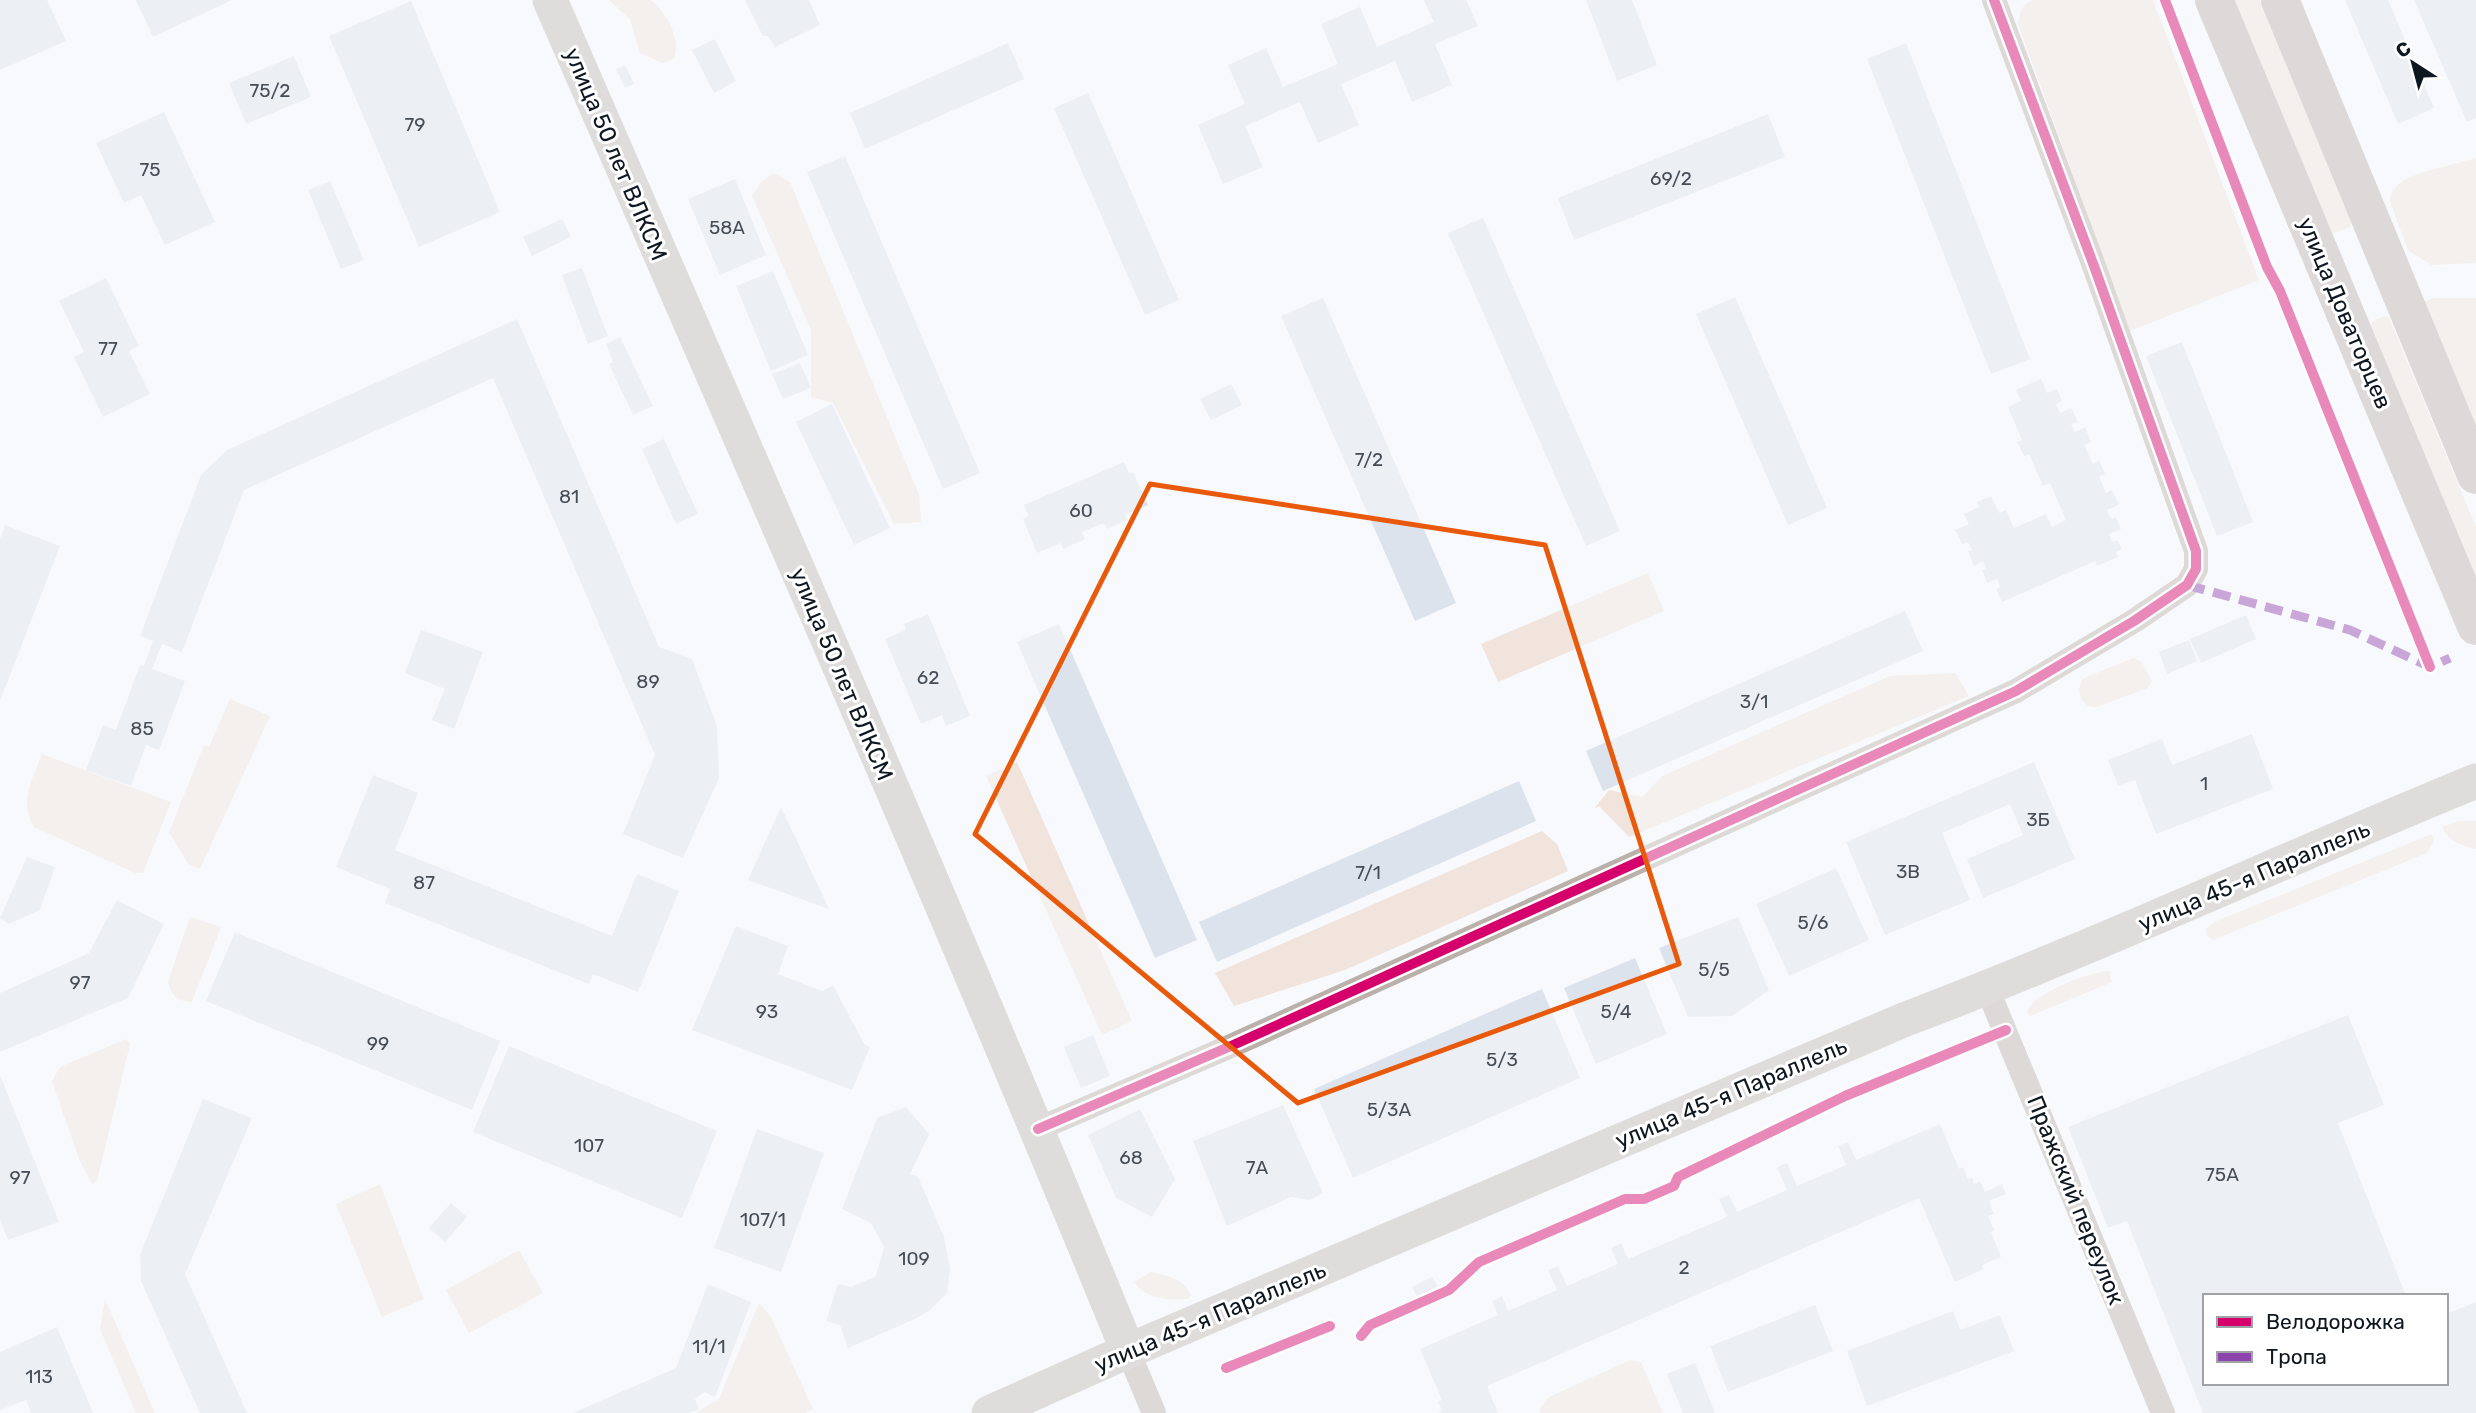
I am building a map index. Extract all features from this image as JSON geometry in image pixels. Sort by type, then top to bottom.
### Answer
[{"type":"main road","name":"улица 50 лет ВЛКСМ","points":[[550,0],[1038,1129],[1128,1351]]},
{"type":"main road","name":"улица Доваторцев","points":[[2214,0],[2476,626]]},
{"type":"main road","points":[[2280,0],[2476,475]]},
{"type":"main road","name":"улица 45-я Параллель","points":[[989,1413],[1906,1018],[1987,988],[2152,920],[2476,781]]},
{"type":"street","points":[[1038,1129],[1244,1041],[2016,691],[2134,621],[2187,585],[2196,569],[2196,551],[2094,266],[1994,0]]},
{"type":"street","name":"Пражский переулок","points":[[1987,988],[2163,1413]]},
{"type":"street","points":[[1128,1351],[1154,1413]]},
{"type":"highlighted area","points":[[1150,484],[1545,545],[1679,964],[1298,1103],[975,834]]},
{"type":"shaded area","points":[[609,0],[651,0],[671,26],[676,42],[674,59],[662,63],[640,53],[630,19]]},
{"type":"shaded area","points":[[2033,0],[2153,0],[2259,280],[2130,331],[2018,24],[2022,9]]},
{"type":"shaded area","points":[[2234,0],[2260,0],[2352,222],[2350,227],[2334,233],[2330,231]]},
{"type":"shaded area","points":[[2476,158],[2476,263],[2431,265],[2408,250],[2390,202],[2394,189],[2415,175]]},
{"type":"shaded area","points":[[774,173],[790,182],[919,495],[921,522],[894,524],[833,403],[811,397],[811,330],[752,196],[761,182]]},
{"type":"shaded area","points":[[2432,298],[2476,298],[2476,435],[2421,304]]},
{"type":"shaded area","points":[[2385,316],[2389,318],[2476,527],[2476,579],[2371,325],[2373,321]]},
{"type":"shaded area","points":[[1648,573],[1664,611],[1498,682],[1481,644]]},
{"type":"shaded area","points":[[2133,658],[2141,661],[2152,681],[2148,688],[2096,707],[2088,706],[2081,700],[2079,690],[2082,679]]},
{"type":"shaded area","points":[[1955,673],[1969,696],[1629,837],[1599,806],[1594,809],[1609,790],[1642,797],[1662,776],[1890,676]]},
{"type":"shaded area","points":[[230,699],[270,716],[200,869],[188,864],[169,832],[204,745],[209,747]]},
{"type":"shaded area","points":[[42,754],[171,802],[143,873],[135,873],[34,827],[27,800]]},
{"type":"shaded area","points":[[1017,762],[1132,1021],[1102,1035],[986,776]]},
{"type":"shaded area","points":[[2459,821],[2476,821],[2476,849],[2456,842],[2442,827]]},
{"type":"shaded area","points":[[1542,831],[1557,844],[1568,871],[1345,970],[1234,1006],[1215,973]]},
{"type":"shaded area","points":[[2432,834],[2434,840],[2427,853],[2213,940],[2207,936],[2206,929],[2214,922]]},
{"type":"shaded area","points":[[190,917],[221,927],[192,1002],[176,997],[168,982]]},
{"type":"shaded area","points":[[2109,971],[2112,982],[2030,1016],[2027,1012],[2031,1005],[2050,991],[2076,979]]},
{"type":"shaded area","points":[[126,1039],[130,1044],[97,1181],[92,1184],[79,1159],[52,1081],[60,1067]]},
{"type":"shaded area","points":[[380,1184],[424,1299],[382,1317],[336,1204]]},
{"type":"shaded area","points":[[519,1250],[543,1293],[469,1333],[446,1290]]},
{"type":"shaded area","points":[[1151,1272],[1179,1281],[1191,1295],[1188,1299],[1173,1299],[1159,1298],[1145,1292],[1134,1282]]},
{"type":"shaded area","points":[[105,1299],[155,1413],[136,1413],[100,1329]]},
{"type":"shaded area","points":[[759,1303],[771,1317],[813,1409],[805,1413],[695,1413],[719,1399]]},
{"type":"shaded area","points":[[1630,1360],[1641,1362],[1663,1413],[1540,1413],[1540,1408],[1549,1397]]},
{"type":"building","points":[[0,0],[47,0],[66,41],[0,70]]},
{"type":"building","points":[[136,0],[232,0],[153,37]]},
{"type":"building","points":[[745,0],[809,0],[820,25],[775,47],[768,36],[763,36]]},
{"type":"building","points":[[1424,0],[1466,0],[1478,26],[1435,44],[1452,85],[1412,102],[1395,61],[1341,84],[1359,125],[1318,143],[1300,102],[1245,126],[1263,167],[1223,184],[1198,125],[1245,104],[1228,65],[1266,48],[1283,87],[1338,64],[1321,24],[1360,7],[1377,47],[1434,22]]},
{"type":"building","points":[[1586,0],[1632,0],[1657,65],[1617,81]]},
{"type":"building","points":[[2345,0],[2388,0],[2434,108],[2398,124]]},
{"type":"building","points":[[2414,0],[2476,0],[2476,118],[2467,122]]},
{"type":"building","points":[[411,1],[500,212],[419,247],[329,36]]},
{"type":"building","points":[[715,39],[736,81],[714,93],[692,50]]},
{"type":"building","points":[[1008,43],[1024,79],[865,149],[850,113]]},
{"type":"building","points":[[1906,43],[2030,359],[1991,374],[1867,59]]},
{"type":"building","points":[[294,56],[311,97],[246,124],[229,83]]},
{"type":"building","points":[[625,65],[634,84],[625,88],[616,69]]},
{"type":"building","points":[[1088,93],[1179,300],[1145,315],[1054,108]]},
{"type":"building","points":[[164,112],[215,222],[165,245],[141,195],[124,203],[96,143]]},
{"type":"building","points":[[1768,114],[1785,157],[1574,240],[1558,198]]},
{"type":"building","points":[[845,156],[980,473],[943,489],[807,172]]},
{"type":"building","points":[[735,179],[766,255],[720,275],[688,199]]},
{"type":"building","points":[[330,181],[364,260],[341,269],[308,190]]},
{"type":"building","points":[[1483,218],[1620,531],[1586,546],[1448,233]]},
{"type":"building","points":[[562,219],[571,237],[532,256],[523,237]]},
{"type":"building","points":[[582,268],[608,336],[588,344],[562,275]]},
{"type":"building","points":[[773,271],[808,355],[771,371],[736,286]]},
{"type":"building","points":[[106,278],[139,346],[129,351],[150,394],[103,417],[74,357],[84,352],[59,301]]},
{"type":"building","points":[[1735,297],[1827,508],[1788,525],[1696,314]]},
{"type":"building","points":[[1323,298],[1456,603],[1415,621],[1281,316]]},
{"type":"building","points":[[517,319],[659,647],[692,659],[717,726],[719,778],[683,858],[623,834],[655,755],[493,378],[244,490],[182,652],[162,644],[152,669],[185,681],[159,750],[146,745],[131,786],[86,770],[103,725],[116,730],[140,665],[144,666],[153,641],[140,636],[201,475],[227,450]]},
{"type":"building","points":[[620,337],[653,406],[633,415],[609,364],[613,362],[606,344]]},
{"type":"building","points":[[2182,342],[2253,522],[2217,536],[2146,356]]},
{"type":"building","points":[[800,363],[811,388],[783,399],[772,374]]},
{"type":"building","points":[[2041,379],[2047,393],[2057,389],[2062,401],[2056,404],[2060,413],[2071,408],[2078,422],[2071,424],[2075,432],[2085,427],[2091,442],[2084,445],[2093,464],[2099,460],[2105,474],[2099,477],[2106,493],[2112,490],[2119,505],[2107,510],[2111,519],[2116,517],[2121,529],[2109,534],[2112,542],[2117,540],[2122,549],[2116,552],[2118,557],[2097,566],[2095,561],[2002,602],[1996,589],[2000,587],[1997,579],[1987,583],[1982,570],[1986,569],[1983,561],[1974,566],[1968,551],[1972,550],[1968,542],[1962,544],[1955,530],[1969,524],[1964,514],[1979,507],[1977,502],[1991,496],[1999,513],[2006,510],[2014,528],[2046,514],[2052,527],[2066,520],[2050,483],[2043,486],[2029,454],[2024,456],[2017,442],[2022,440],[2008,407],[2021,401],[2016,390]]},
{"type":"building","points":[[1231,384],[1242,405],[1211,420],[1200,399]]},
{"type":"building","points":[[832,404],[890,528],[854,545],[796,422]]},
{"type":"building","points":[[664,439],[698,514],[676,524],[642,449]]},
{"type":"building","points":[[1124,462],[1129,473],[1133,472],[1148,505],[1125,515],[1127,520],[1107,529],[1104,523],[1082,532],[1085,539],[1063,549],[1061,543],[1037,553],[1023,519],[1029,516],[1024,505]]},
{"type":"building","points":[[5,525],[60,546],[0,701],[0,539]]},
{"type":"building","points":[[1905,611],[1923,651],[1603,791],[1586,751]]},
{"type":"building","points":[[928,614],[970,716],[946,726],[942,715],[921,724],[885,639],[906,630],[904,624]]},
{"type":"building","points":[[2246,615],[2256,639],[2201,663],[2190,639]]},
{"type":"building","points":[[1059,624],[1197,940],[1155,958],[1017,642]]},
{"type":"building","points":[[421,630],[483,652],[454,729],[432,720],[445,689],[405,673]]},
{"type":"building","points":[[2189,640],[2197,661],[2167,674],[2159,652]]},
{"type":"building","points":[[2252,734],[2273,789],[2156,834],[2135,780],[2118,786],[2108,760],[2162,739],[2172,765]]},
{"type":"building","points":[[2034,762],[2075,859],[1983,898],[1967,859],[2023,835],[2010,804],[1942,833],[1970,900],[1885,935],[1846,842]]},
{"type":"building","points":[[373,775],[418,793],[395,850],[612,936],[637,874],[679,891],[638,992],[593,974],[589,984],[385,903],[390,889],[336,867]]},
{"type":"building","points":[[1519,781],[1536,821],[1217,962],[1199,922]]},
{"type":"building","points":[[781,807],[829,909],[748,880]]},
{"type":"building","points":[[27,857],[55,867],[40,910],[9,924],[0,918]]},
{"type":"building","points":[[1836,868],[1869,940],[1789,976],[1756,904]]},
{"type":"building","points":[[117,900],[164,924],[128,998],[0,1052],[0,993],[89,953]]},
{"type":"building","points":[[1738,917],[1769,990],[1732,1016],[1688,1017],[1659,948]]},
{"type":"building","points":[[736,926],[788,946],[778,974],[822,991],[833,985],[864,1044],[870,1047],[852,1090],[692,1030]]},
{"type":"building","points":[[235,932],[500,1041],[472,1110],[206,1001]]},
{"type":"building","points":[[1635,958],[1667,1034],[1596,1064],[1564,988]]},
{"type":"building","points":[[1542,989],[1580,1078],[1353,1178],[1314,1089]]},
{"type":"building","points":[[2348,1015],[2384,1105],[2338,1123],[2405,1294],[2203,1294],[2203,1385],[2448,1385],[2448,1313],[2476,1302],[2476,1413],[2203,1413],[2127,1221],[2108,1228],[2068,1127]]},
{"type":"building","points":[[1093,1035],[1110,1076],[1081,1088],[1064,1047]]},
{"type":"building","points":[[509,1046],[717,1131],[682,1218],[473,1132]]},
{"type":"building","points":[[0,1075],[59,1222],[8,1240],[0,1220]]},
{"type":"building","points":[[203,1099],[252,1118],[185,1274],[247,1413],[200,1413],[141,1281],[140,1255]]},
{"type":"building","points":[[1283,1105],[1323,1193],[1310,1200],[1291,1197],[1227,1226],[1193,1141]]},
{"type":"building","points":[[906,1107],[929,1134],[910,1174],[918,1177],[944,1237],[950,1269],[947,1293],[930,1310],[915,1319],[848,1348],[840,1325],[826,1321],[838,1284],[851,1287],[876,1276],[884,1247],[871,1223],[842,1209],[877,1118]]},
{"type":"building","points":[[1140,1109],[1175,1179],[1152,1217],[1116,1198],[1088,1135]]},
{"type":"building","points":[[1940,1124],[1959,1169],[1963,1167],[1968,1179],[1972,1178],[1974,1184],[1980,1181],[1985,1192],[2002,1184],[2006,1194],[1989,1201],[1994,1214],[1988,1216],[1994,1230],[1991,1232],[2001,1257],[1982,1265],[1984,1269],[1955,1282],[1919,1198],[1487,1386],[1498,1413],[1438,1413],[1442,1411],[1438,1402],[1442,1400],[1420,1349],[1498,1315],[1492,1301],[1502,1296],[1508,1311],[1557,1290],[1548,1270],[1558,1266],[1567,1286],[1618,1264],[1611,1248],[1621,1243],[1628,1259],[1727,1217],[1719,1199],[1729,1195],[1737,1212],[1787,1190],[1777,1167],[1787,1163],[1797,1186],[1846,1165],[1838,1146],[1848,1142],[1856,1160]]},
{"type":"building","points":[[757,1129],[824,1153],[781,1272],[714,1248]]},
{"type":"building","points":[[451,1203],[467,1217],[445,1242],[429,1228]]},
{"type":"building","points":[[1432,1277],[1438,1287],[1417,1297],[1412,1287]]},
{"type":"building","points":[[708,1284],[751,1302],[715,1397],[705,1392],[695,1399],[699,1409],[689,1413],[573,1413],[676,1368]]},
{"type":"building","points":[[1815,1305],[1833,1351],[1728,1392],[1710,1346]]},
{"type":"building","points":[[1953,1311],[1960,1330],[2000,1315],[2014,1351],[1867,1406],[1847,1351]]},
{"type":"building","points":[[57,1327],[93,1413],[31,1413],[26,1400],[0,1410],[0,1352]]},
{"type":"building","points":[[1695,1363],[1715,1413],[1683,1413],[1667,1374]]},
{"type":"marked path","points":[[2187,585],[2350,630],[2430,667],[2450,658]]},
{"type":"cycle path","points":[[1038,1129],[1231,1046],[2016,691],[2134,621],[2187,585],[2196,569],[2196,551],[2094,266],[1994,0]]},
{"type":"cycle path","points":[[2165,0],[2267,267],[2280,291],[2430,667]]},
{"type":"cycle path","points":[[1361,1336],[1370,1325],[1449,1290],[1479,1262],[1625,1199],[1644,1199],[1674,1186],[1678,1177],[1845,1096],[2006,1030]]},
{"type":"cycle path","points":[[1226,1368],[1330,1326]]}]
